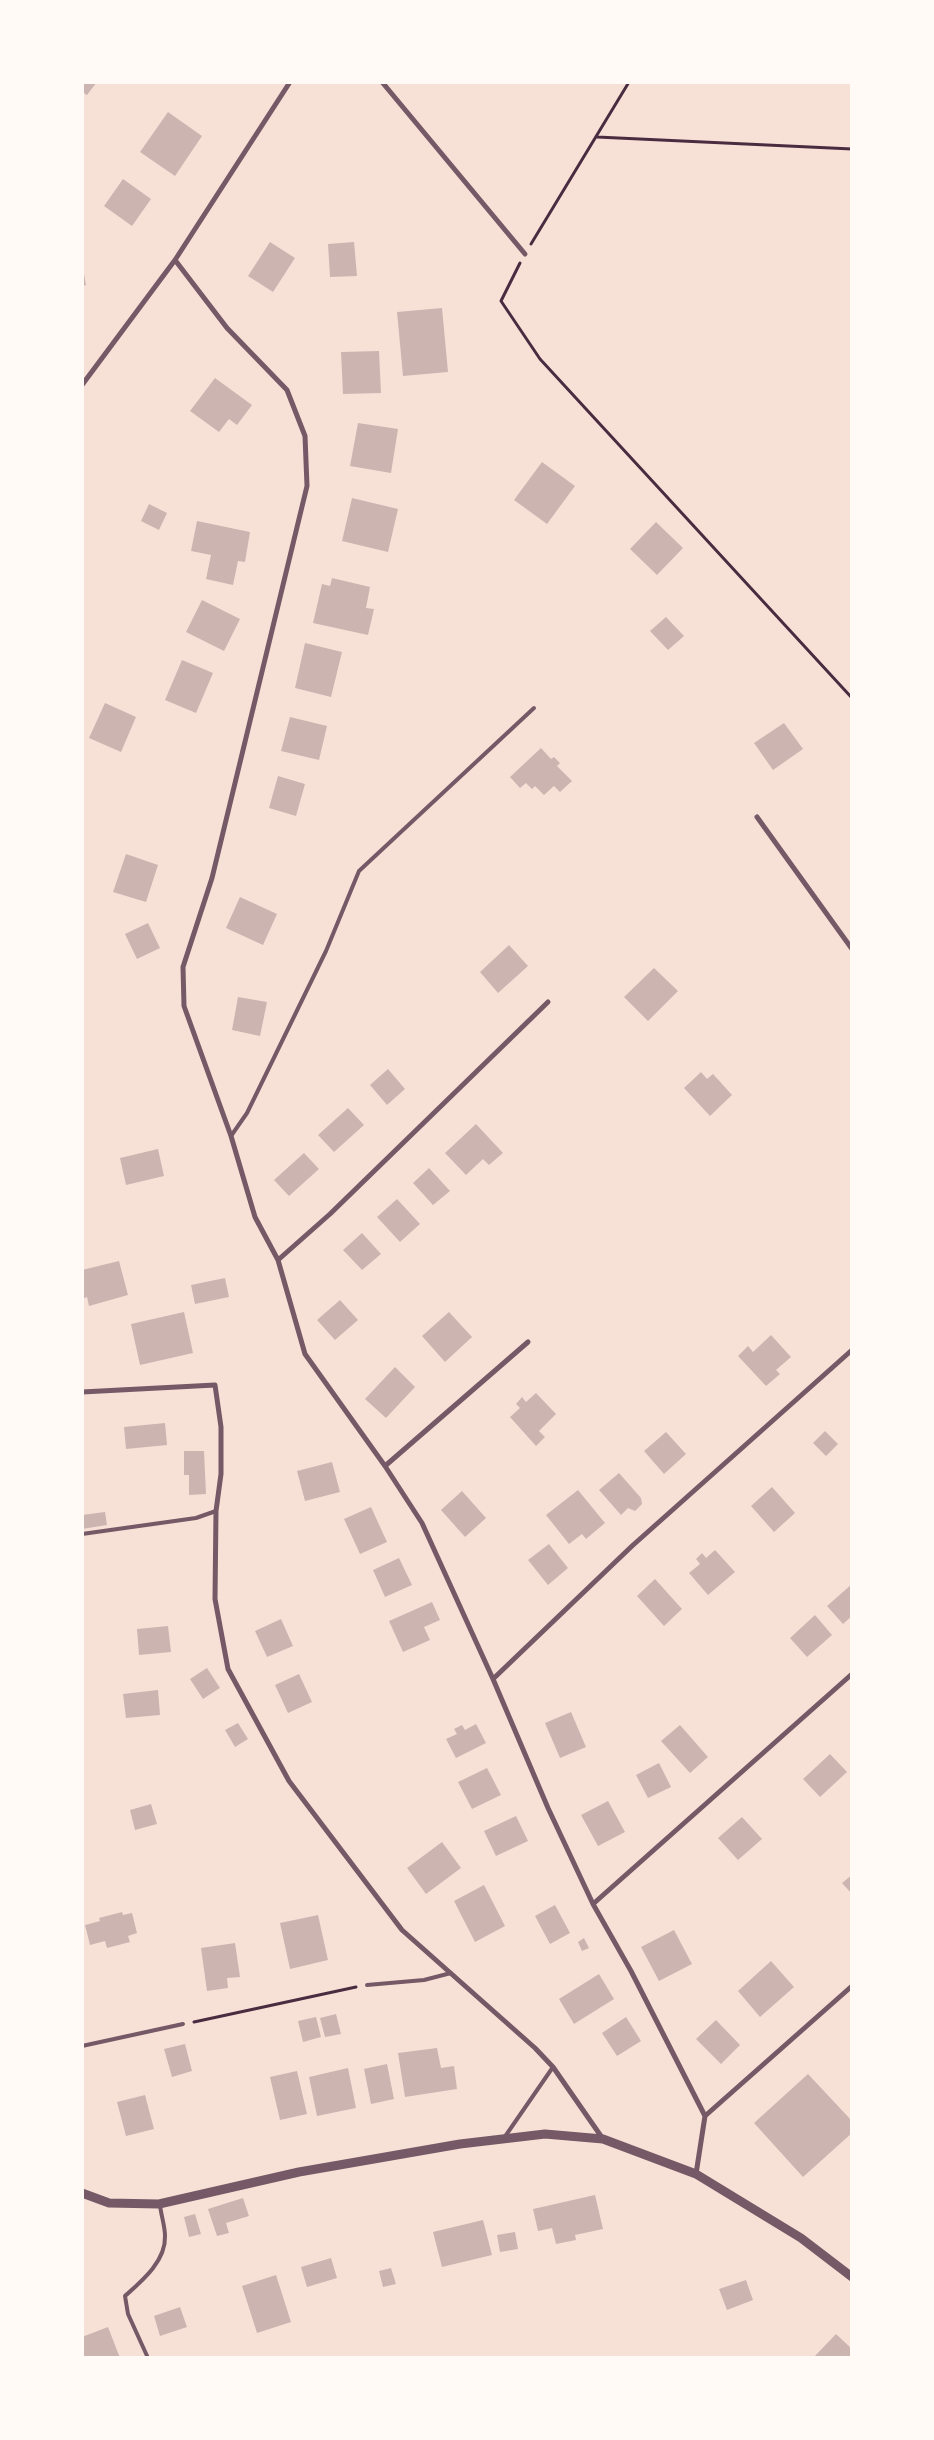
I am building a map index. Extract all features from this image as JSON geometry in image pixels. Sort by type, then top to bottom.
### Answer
[{"type":"street","points":[[82,385],[176,260],[290,82]]},
{"type":"street","points":[[382,82],[525,254]]},
{"type":"street","points":[[176,260],[226,328],[287,390],[305,436],[307,486],[212,878],[183,967],[184,1006],[231,1136],[255,1217],[278,1260],[305,1354],[385,1466],[422,1523],[493,1679],[548,1808],[594,1904],[631,1971],[705,2116],[696,2174]]},
{"type":"street","points":[[757,817],[852,949]]},
{"type":"street","points":[[278,1260],[330,1214],[548,1002]]},
{"type":"street","points":[[385,1466],[528,1342]]},
{"type":"street","points":[[493,1679],[632,1546],[852,1350]]},
{"type":"street","points":[[82,1392],[215,1385],[221,1427],[221,1474],[216,1511],[216,1599],[228,1669],[289,1781],[402,1930],[535,2048],[553,2067],[603,2139]]},
{"type":"street","points":[[594,1904],[852,1674]]},
{"type":"street","points":[[705,2116],[852,1986]]},
{"type":"street","points":[[82,2193],[109,2204],[159,2204],[299,2172],[460,2144],[545,2134],[603,2139],[696,2174],[801,2238],[852,2277]]},
{"type":"lane","points":[[231,1136],[247,1113],[326,952],[359,871],[534,708]]},
{"type":"lane","points":[[82,1534],[196,1518],[216,1511]]},
{"type":"lane","points":[[367,1985],[424,1980],[451,1973]]},
{"type":"lane","points":[[82,2046],[183,2024]]},
{"type":"lane","points":[[504,2139],[553,2067]]},
{"type":"lane","points":[[148,2358],[128,2314],[125,2296],[147,2276],[162,2254],[166,2237],[159,2204]]},
{"type":"path","points":[[629,82],[525,254],[502,301],[540,359],[852,698]]},
{"type":"path","points":[[597,137],[852,149]]},
{"type":"path","points":[[183,2024],[367,1985]]},
{"type":"building","points":[[82,82],[97,82],[87,95],[82,92]]},
{"type":"building","points":[[168,112],[202,136],[175,176],[140,152]]},
{"type":"building","points":[[123,179],[151,199],[132,226],[104,206]]},
{"type":"building","points":[[270,242],[295,258],[273,292],[248,276]]},
{"type":"building","points":[[354,242],[357,276],[330,277],[328,244]]},
{"type":"building","points":[[82,263],[86,285],[82,286]]},
{"type":"building","points":[[442,308],[448,372],[403,376],[397,312]]},
{"type":"building","points":[[379,351],[381,393],[343,394],[341,352]]},
{"type":"building","points":[[215,378],[252,405],[237,425],[229,419],[219,432],[190,411]]},
{"type":"building","points":[[358,423],[398,429],[391,473],[350,466]]},
{"type":"building","points":[[542,462],[575,486],[547,524],[514,500]]},
{"type":"building","points":[[352,498],[398,509],[388,552],[342,541]]},
{"type":"building","points":[[149,504],[167,513],[159,530],[141,521]]},
{"type":"building","points":[[197,521],[250,532],[245,562],[238,561],[233,585],[206,579],[211,555],[191,551]]},
{"type":"building","points":[[656,522],[683,548],[657,575],[630,549]]},
{"type":"building","points":[[332,578],[370,587],[366,608],[374,609],[368,635],[313,623],[322,584],[330,586]]},
{"type":"building","points":[[202,600],[240,619],[224,651],[186,632]]},
{"type":"building","points":[[666,617],[684,636],[668,650],[650,631]]},
{"type":"building","points":[[305,643],[342,652],[331,697],[295,688]]},
{"type":"building","points":[[182,660],[213,673],[196,713],[165,700]]},
{"type":"building","points":[[105,703],[136,717],[121,752],[89,738]]},
{"type":"building","points":[[290,717],[327,726],[319,760],[281,751]]},
{"type":"building","points":[[784,723],[803,749],[773,770],[754,743]]},
{"type":"building","points":[[541,748],[551,759],[554,757],[560,763],[557,766],[572,781],[560,792],[554,786],[544,795],[535,786],[532,789],[526,783],[520,788],[510,777]]},
{"type":"building","points":[[278,776],[305,784],[296,816],[269,808]]},
{"type":"building","points":[[126,854],[158,865],[146,902],[113,892]]},
{"type":"building","points":[[240,897],[277,914],[263,945],[226,928]]},
{"type":"building","points":[[148,923],[160,948],[137,959],[125,934]]},
{"type":"building","points":[[509,945],[528,966],[498,993],[480,972]]},
{"type":"building","points":[[654,968],[678,991],[648,1021],[624,997]]},
{"type":"building","points":[[238,997],[267,1002],[260,1036],[232,1030]]},
{"type":"building","points":[[388,1069],[405,1089],[387,1105],[370,1085]]},
{"type":"building","points":[[701,1072],[707,1079],[713,1074],[732,1095],[710,1116],[684,1088]]},
{"type":"building","points":[[348,1108],[364,1125],[334,1152],[318,1135]]},
{"type":"building","points":[[476,1124],[503,1153],[489,1165],[483,1159],[466,1175],[445,1153]]},
{"type":"building","points":[[158,1149],[164,1176],[126,1185],[120,1158]]},
{"type":"building","points":[[304,1153],[319,1169],[289,1196],[274,1180]]},
{"type":"building","points":[[429,1168],[450,1191],[433,1205],[413,1183]]},
{"type":"building","points":[[397,1199],[420,1224],[400,1242],[377,1217]]},
{"type":"building","points":[[362,1233],[381,1254],[362,1270],[343,1250]]},
{"type":"building","points":[[119,1261],[128,1295],[89,1306],[87,1297],[82,1299],[82,1270]]},
{"type":"building","points":[[225,1278],[229,1297],[195,1304],[191,1285]]},
{"type":"building","points":[[340,1300],[358,1320],[335,1340],[317,1320]]},
{"type":"building","points":[[184,1312],[193,1353],[140,1365],[131,1324]]},
{"type":"building","points":[[449,1312],[472,1337],[445,1362],[422,1336]]},
{"type":"building","points":[[771,1335],[791,1357],[776,1370],[780,1374],[766,1386],[738,1356],[748,1346],[753,1352]]},
{"type":"building","points":[[395,1367],[415,1387],[386,1418],[365,1399]]},
{"type":"building","points":[[536,1393],[556,1414],[539,1431],[545,1437],[536,1446],[510,1417],[520,1408],[516,1404],[522,1397],[526,1402]]},
{"type":"building","points":[[165,1423],[167,1445],[126,1449],[124,1427]]},
{"type":"building","points":[[825,1431],[838,1444],[826,1456],[813,1443]]},
{"type":"building","points":[[666,1432],[686,1454],[664,1474],[644,1451]]},
{"type":"building","points":[[184,1451],[204,1451],[206,1494],[189,1495],[189,1475],[184,1475]]},
{"type":"building","points":[[332,1462],[340,1492],[305,1501],[297,1471]]},
{"type":"building","points":[[619,1473],[641,1498],[642,1504],[635,1511],[628,1508],[621,1515],[599,1490]]},
{"type":"building","points":[[772,1487],[795,1513],[774,1532],[751,1506]]},
{"type":"building","points":[[578,1490],[605,1523],[586,1539],[582,1534],[569,1544],[546,1515]]},
{"type":"building","points":[[462,1491],[486,1518],[465,1537],[441,1510]]},
{"type":"building","points":[[371,1507],[387,1542],[360,1554],[344,1519]]},
{"type":"building","points":[[105,1512],[107,1525],[82,1529],[82,1515]]},
{"type":"building","points":[[549,1544],[568,1568],[548,1585],[528,1560]]},
{"type":"building","points":[[715,1550],[735,1572],[708,1595],[689,1573],[700,1564],[696,1559],[702,1553],[706,1558]]},
{"type":"building","points":[[399,1558],[412,1585],[385,1597],[373,1570]]},
{"type":"building","points":[[655,1579],[682,1609],[664,1626],[637,1596]]},
{"type":"building","points":[[852,1584],[852,1616],[843,1624],[827,1606]]},
{"type":"building","points":[[432,1602],[440,1620],[424,1627],[430,1640],[403,1652],[389,1621]]},
{"type":"building","points":[[815,1615],[832,1635],[807,1657],[790,1638]]},
{"type":"building","points":[[281,1619],[293,1646],[267,1657],[255,1631]]},
{"type":"building","points":[[168,1626],[171,1652],[139,1655],[137,1629]]},
{"type":"building","points":[[207,1668],[220,1688],[203,1699],[190,1679]]},
{"type":"building","points":[[299,1674],[312,1702],[288,1713],[275,1685]]},
{"type":"building","points":[[158,1690],[160,1715],[126,1718],[123,1694]]},
{"type":"building","points":[[571,1712],[586,1747],[560,1758],[545,1723]]},
{"type":"building","points":[[238,1723],[248,1739],[235,1747],[225,1730]]},
{"type":"building","points":[[476,1724],[486,1743],[456,1758],[446,1739],[457,1734],[454,1729],[462,1725],[465,1730]]},
{"type":"building","points":[[680,1725],[708,1757],[690,1773],[661,1741]]},
{"type":"building","points":[[830,1754],[847,1772],[820,1797],[803,1779]]},
{"type":"building","points":[[659,1763],[671,1787],[648,1798],[636,1775]]},
{"type":"building","points":[[487,1768],[501,1795],[472,1809],[458,1782]]},
{"type":"building","points":[[608,1801],[625,1832],[598,1846],[581,1815]]},
{"type":"building","points":[[151,1804],[157,1824],[135,1830],[130,1810]]},
{"type":"building","points":[[516,1816],[528,1841],[496,1856],[484,1831]]},
{"type":"building","points":[[742,1817],[762,1839],[738,1860],[718,1838]]},
{"type":"building","points":[[442,1842],[461,1868],[426,1894],[407,1868]]},
{"type":"building","points":[[852,1875],[852,1894],[842,1883]]},
{"type":"building","points":[[484,1885],[505,1926],[475,1942],[454,1901]]},
{"type":"building","points":[[555,1905],[570,1933],[550,1944],[535,1916]]},
{"type":"building","points":[[122,1912],[123,1915],[132,1913],[137,1933],[128,1936],[130,1942],[107,1948],[105,1941],[90,1945],[85,1925],[100,1921],[99,1918]]},
{"type":"building","points":[[318,1915],[328,1960],[290,1969],[280,1923]]},
{"type":"building","points":[[674,1930],[692,1964],[659,1981],[641,1947]]},
{"type":"building","points":[[584,1938],[589,1948],[582,1951],[578,1942]]},
{"type":"building","points":[[235,1943],[240,1977],[227,1978],[228,1988],[207,1991],[201,1948]]},
{"type":"building","points":[[771,1961],[794,1987],[760,2017],[738,1991]]},
{"type":"building","points":[[599,1974],[614,1999],[574,2024],[559,1999]]},
{"type":"building","points":[[336,2014],[341,2034],[325,2037],[320,2018]]},
{"type":"building","points":[[316,2017],[321,2037],[303,2042],[298,2021]]},
{"type":"building","points":[[626,2017],[641,2041],[617,2056],[602,2033]]},
{"type":"building","points":[[716,2020],[740,2045],[721,2064],[696,2039]]},
{"type":"building","points":[[185,2044],[192,2071],[172,2077],[164,2049]]},
{"type":"building","points":[[437,2048],[441,2068],[454,2066],[457,2089],[405,2097],[398,2053]]},
{"type":"building","points":[[387,2064],[394,2099],[371,2104],[364,2069]]},
{"type":"building","points":[[348,2068],[356,2108],[317,2116],[309,2077]]},
{"type":"building","points":[[297,2071],[307,2114],[280,2120],[270,2077]]},
{"type":"building","points":[[808,2074],[852,2121],[852,2133],[803,2177],[754,2123]]},
{"type":"building","points":[[145,2095],[154,2129],[126,2136],[117,2102]]},
{"type":"building","points":[[595,2195],[603,2229],[575,2235],[576,2240],[556,2244],[552,2228],[538,2231],[533,2209]]},
{"type":"building","points":[[243,2198],[249,2216],[226,2223],[229,2233],[217,2236],[208,2209]]},
{"type":"building","points":[[195,2214],[201,2234],[189,2237],[184,2217]]},
{"type":"building","points":[[483,2220],[492,2255],[442,2267],[433,2232]]},
{"type":"building","points":[[515,2232],[518,2249],[500,2252],[497,2235]]},
{"type":"building","points":[[331,2258],[337,2278],[307,2287],[301,2267]]},
{"type":"building","points":[[391,2268],[396,2284],[383,2287],[379,2271]]},
{"type":"building","points":[[276,2275],[291,2322],[257,2333],[242,2286]]},
{"type":"building","points":[[746,2280],[753,2300],[727,2310],[719,2289]]},
{"type":"building","points":[[180,2307],[187,2327],[160,2336],[154,2316]]},
{"type":"building","points":[[108,2327],[120,2358],[82,2358],[82,2337]]},
{"type":"building","points":[[836,2334],[852,2349],[852,2358],[813,2358]]}]
